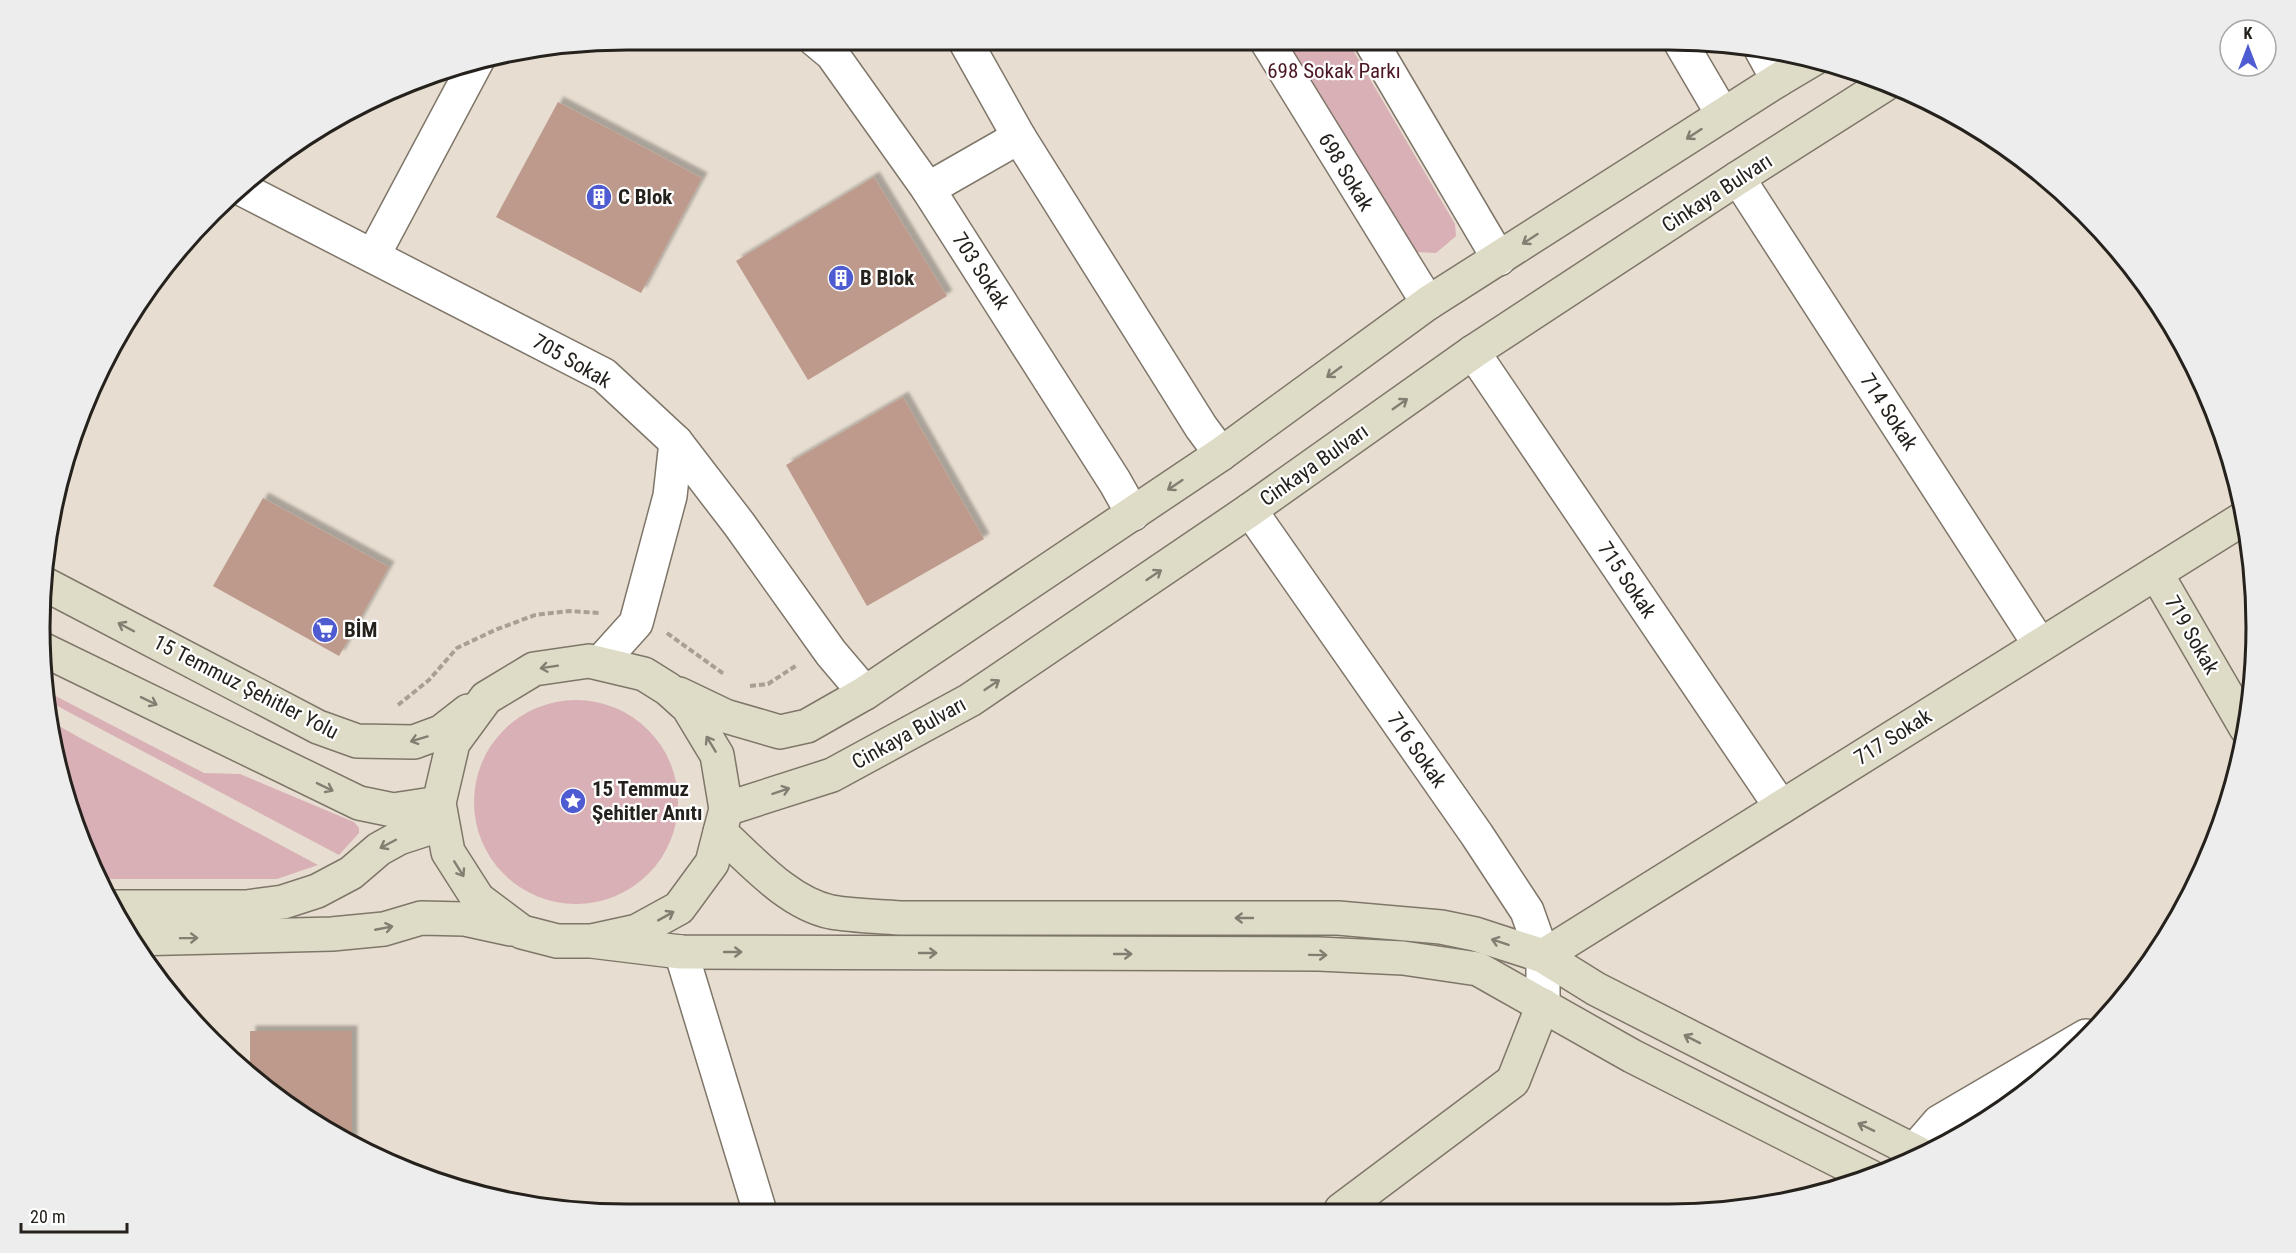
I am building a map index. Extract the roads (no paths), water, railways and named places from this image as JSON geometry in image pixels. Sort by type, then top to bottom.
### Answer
[{"type":"main road","points":[[668,689],[725,716],[780,732],[807,726],[866,693],[1133,514],[1221,454],[1428,303],[1802,65]]},
{"type":"main road","name":"Cinkaya Bulvarı","points":[[723,821],[832,775],[970,700],[1250,510],[1473,352],[1878,89]]},
{"type":"main road","name":"717 Sokak","points":[[1543,956],[2237,523]]},
{"type":"main road","name":"719 Sokak","points":[[2156,573],[2239,716]]},
{"type":"main road","name":"15 Temmuz Şehitler Yolu","points":[[51,587],[318,728],[357,741],[414,742],[441,732],[486,698],[534,669],[589,661],[644,674],[668,689]]},
{"type":"main road","points":[[51,653],[359,803],[393,810],[441,814]]},
{"type":"main road","points":[[591,941],[637,931],[679,908],[712,863],[723,821],[717,755],[688,707],[668,689]]},
{"type":"main road","points":[[486,698],[453,743],[441,814],[448,852],[478,899],[522,932]]},
{"type":"main road","points":[[123,907],[246,907],[283,902],[317,891],[342,877],[379,849],[441,814]]},
{"type":"main road","points":[[723,821],[793,895],[808,904],[830,912],[900,918],[1338,918],[1442,927],[1475,934],[1543,956],[1606,994],[1908,1152]]},
{"type":"main road","points":[[142,939],[332,934],[384,929],[421,918],[464,919],[556,941],[591,941],[681,952],[1319,954],[1403,958],[1478,969],[1632,1056],[1860,1171]]},
{"type":"main road","points":[[1349,1204],[1513,1081],[1543,1005]]},
{"type":"street","name":"703 Sokak","points":[[826,49],[832,54],[928,189],[1115,482],[1133,514]]},
{"type":"street","points":[[970,49],[1019,137],[1201,427],[1221,454]]},
{"type":"street","name":"698 Sokak","points":[[1273,49],[1428,303]]},
{"type":"street","points":[[1375,49],[1499,259]]},
{"type":"street","points":[[1685,50],[1723,115]]},
{"type":"street","points":[[1766,58],[1778,80]]},
{"type":"street","points":[[373,256],[472,71]]},
{"type":"street","points":[[928,189],[1019,137]]},
{"type":"street","name":"714 Sokak","points":[[1738,178],[2040,645]]},
{"type":"street","name":"705 Sokak","points":[[247,192],[604,375],[676,442],[831,653],[866,693]]},
{"type":"street","name":"715 Sokak","points":[[1473,352],[1781,807]]},
{"type":"street","points":[[600,663],[636,623],[670,496],[676,442]]},
{"type":"street","name":"716 Sokak","points":[[1250,510],[1527,911],[1543,956],[1543,1005]]},
{"type":"street","points":[[681,952],[758,1204]]},
{"type":"street","points":[[1918,1147],[1939,1122],[2060,1051]]},
{"type":"place","name":"C Blok","points":[[599,197]]},
{"type":"place","name":"B Blok","points":[[841,278]]},
{"type":"place","name":"BİM","points":[[325,630]]},
{"type":"place","name":"15 Temmuz Şehitler Anıtı","points":[[573,801]]},
{"type":"park label","name":"698 Sokak Parkı","points":[[1334,71]]}]
